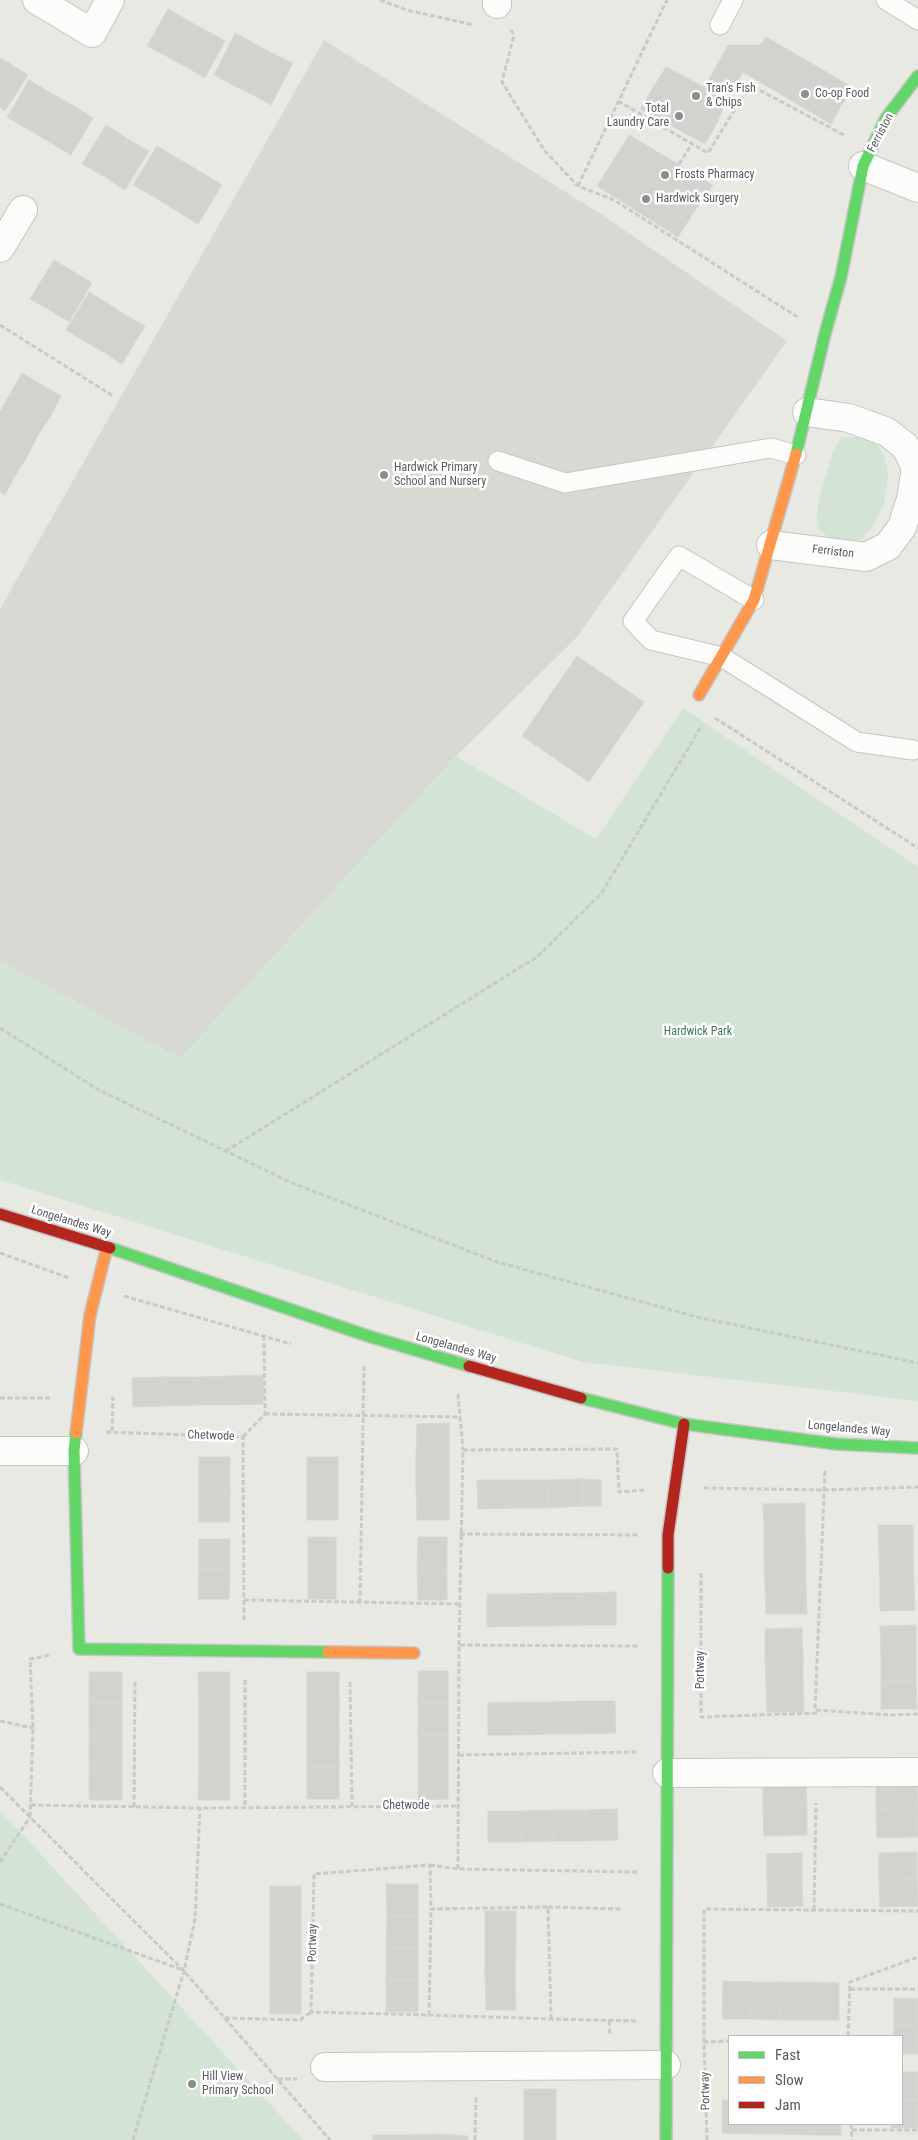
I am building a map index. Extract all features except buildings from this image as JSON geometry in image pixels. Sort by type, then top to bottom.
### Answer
[{"type":"street","points":[[37,0],[92,32],[110,0]]},
{"type":"street","name":"Ferriston","points":[[699,695],[754,600],[807,412],[825,334],[841,277],[867,157],[886,118],[918,76]]},
{"type":"street","name":"Ferriston","points":[[867,157],[918,188]]},
{"type":"street","points":[[0,248],[23,210]]},
{"type":"street","name":"Ferriston","points":[[771,544],[866,557],[888,546],[902,526],[911,499],[916,467],[905,446],[887,432],[849,418],[807,412]]},
{"type":"street","name":"Longelandes Way","points":[[0,1214],[368,1336],[536,1386],[684,1424],[836,1444],[918,1448]]},
{"type":"street","points":[[107,1248],[90,1315],[75,1441],[79,1649],[414,1653]]},
{"type":"street","points":[[666,2140],[668,1535],[684,1424]]},
{"type":"street","points":[[0,1451],[75,1441]]},
{"type":"street","points":[[667,1762],[817,1772],[918,1772]]},
{"type":"street","points":[[326,2067],[666,2065]]},
{"type":"lane","points":[[720,25],[733,0]]},
{"type":"lane","points":[[886,0],[918,20]]},
{"type":"lane","points":[[498,461],[565,483],[771,448],[796,455]]},
{"type":"lane","points":[[754,600],[679,556],[633,621],[651,640],[722,657],[857,742],[913,750]]},
{"type":"path","points":[[380,0],[407,10],[475,26]]},
{"type":"path","points":[[578,186],[667,0]]},
{"type":"path","points":[[497,2],[514,35],[502,82],[544,150],[578,186],[614,200],[825,334]]},
{"type":"path","points":[[504,32],[514,35]]},
{"type":"path","points":[[618,102],[708,153],[750,85],[867,157]]},
{"type":"path","points":[[679,164],[692,144]]},
{"type":"path","points":[[0,325],[113,396]]},
{"type":"path","points":[[699,695],[708,714],[918,848]]},
{"type":"path","points":[[225,1151],[537,957],[601,894],[708,714]]},
{"type":"path","points":[[0,1028],[99,1090],[292,1183],[497,1262],[697,1317],[918,1363]]},
{"type":"path","points":[[0,1253],[96,1288],[300,1347]]},
{"type":"path","points":[[243,1437],[265,1414],[264,1336]]},
{"type":"path","points":[[355,1363],[373,1369]]},
{"type":"path","points":[[360,1603],[364,1366]]},
{"type":"path","points":[[450,1392],[459,1395],[463,1450],[460,1534],[458,1870]]},
{"type":"path","points":[[0,1398],[80,1398]]},
{"type":"path","points":[[265,1414],[461,1417]]},
{"type":"path","name":"Chetwode","points":[[75,1441],[243,1437],[245,1807]]},
{"type":"path","points":[[463,1450],[617,1449],[619,1492],[675,1487],[824,1490],[918,1487]]},
{"type":"path","name":"Portway","points":[[824,1490],[815,1710],[891,1715],[918,1714]]},
{"type":"path","points":[[460,1534],[668,1535]]},
{"type":"path","name":"Portway","points":[[701,1568],[701,1717],[837,1712]]},
{"type":"path","points":[[244,1600],[460,1604]]},
{"type":"path","points":[[459,1645],[668,1647]]},
{"type":"path","points":[[0,1862],[30,1817],[33,1728],[30,1659],[79,1649]]},
{"type":"path","points":[[134,1807],[136,1649]]},
{"type":"path","points":[[350,1652],[352,1806]]},
{"type":"path","points":[[0,1722],[33,1728]]},
{"type":"path","points":[[459,1755],[667,1762]]},
{"type":"path","points":[[814,1910],[817,1772]]},
{"type":"path","points":[[0,1787],[184,1971],[330,2140]]},
{"type":"path","name":"Chetwode","points":[[31,1805],[200,1808],[459,1806]]},
{"type":"path","points":[[133,2140],[184,1971],[195,1919],[200,1808]]},
{"type":"path","points":[[429,2015],[430,1865]]},
{"type":"path","name":"Portway","points":[[312,2012],[314,1874],[430,1865],[458,1870],[666,1872]]},
{"type":"path","points":[[0,1904],[184,1971]]},
{"type":"path","points":[[548,1908],[551,2019]]},
{"type":"path","points":[[431,1909],[623,1908]]},
{"type":"path","name":"Portway","points":[[707,2140],[704,2042],[704,1910],[918,1911]]},
{"type":"path","points":[[848,2035],[850,1982],[918,1957]]},
{"type":"path","points":[[850,1989],[918,1989]]},
{"type":"path","points":[[225,2018],[300,2020],[312,2012],[666,2022]]},
{"type":"path","points":[[704,2042],[728,2041]]},
{"type":"path","points":[[475,2140],[477,2066]]},
{"type":"path","points":[[851,2125],[852,2140]]},
{"type":"path","points":[[852,2130],[918,2130]]},
{"type":"shaded area","name":"Hardwick Primary School and Nursery","points":[[324,40],[599,213],[787,341],[577,637],[456,756],[180,1059],[0,961],[0,609]]},
{"type":"green space","points":[[841,437],[858,437],[875,442],[885,457],[888,475],[884,503],[873,527],[861,539],[847,542],[830,539],[819,529],[817,521],[818,502],[833,451]]},
{"type":"green space","name":"Hardwick Park","points":[[683,708],[918,867],[918,1401],[583,1362],[0,1180],[0,961],[180,1059],[456,756],[596,839]]},
{"type":"green space","points":[[0,1813],[13,1824],[303,2140],[0,2140]]},
{"type":"traffic: fast","points":[[796,454],[841,277],[863,166],[886,118],[918,76]]},
{"type":"traffic: fast","points":[[110,1248],[368,1336],[469,1366]]},
{"type":"traffic: fast","points":[[581,1398],[684,1424],[836,1444],[918,1448]]},
{"type":"traffic: fast","points":[[76,1433],[74,1451],[79,1649],[328,1652]]},
{"type":"traffic: fast","points":[[666,2140],[668,1568]]},
{"type":"traffic: slow","points":[[699,695],[754,600],[796,454]]},
{"type":"traffic: slow","points":[[76,1433],[90,1315],[107,1247]]},
{"type":"traffic: slow","points":[[328,1652],[414,1653]]},
{"type":"traffic: jam","points":[[0,1214],[110,1248]]},
{"type":"traffic: jam","points":[[469,1366],[581,1398]]},
{"type":"traffic: jam","points":[[668,1568],[668,1535],[684,1424]]},
{"type":"place","name":"Co-op Food","points":[[805,94]]},
{"type":"place","name":"Tran's Fish & Chips","points":[[696,96]]},
{"type":"place","name":"Total Laundry Care","points":[[679,116]]},
{"type":"place","name":"Frosts Pharmacy","points":[[665,175]]},
{"type":"place","name":"Hardwick Surgery","points":[[646,199]]},
{"type":"place","name":"Hardwick Primary School and Nursery","points":[[384,475]]},
{"type":"place","name":"Hill View Primary School","points":[[192,2084]]}]
